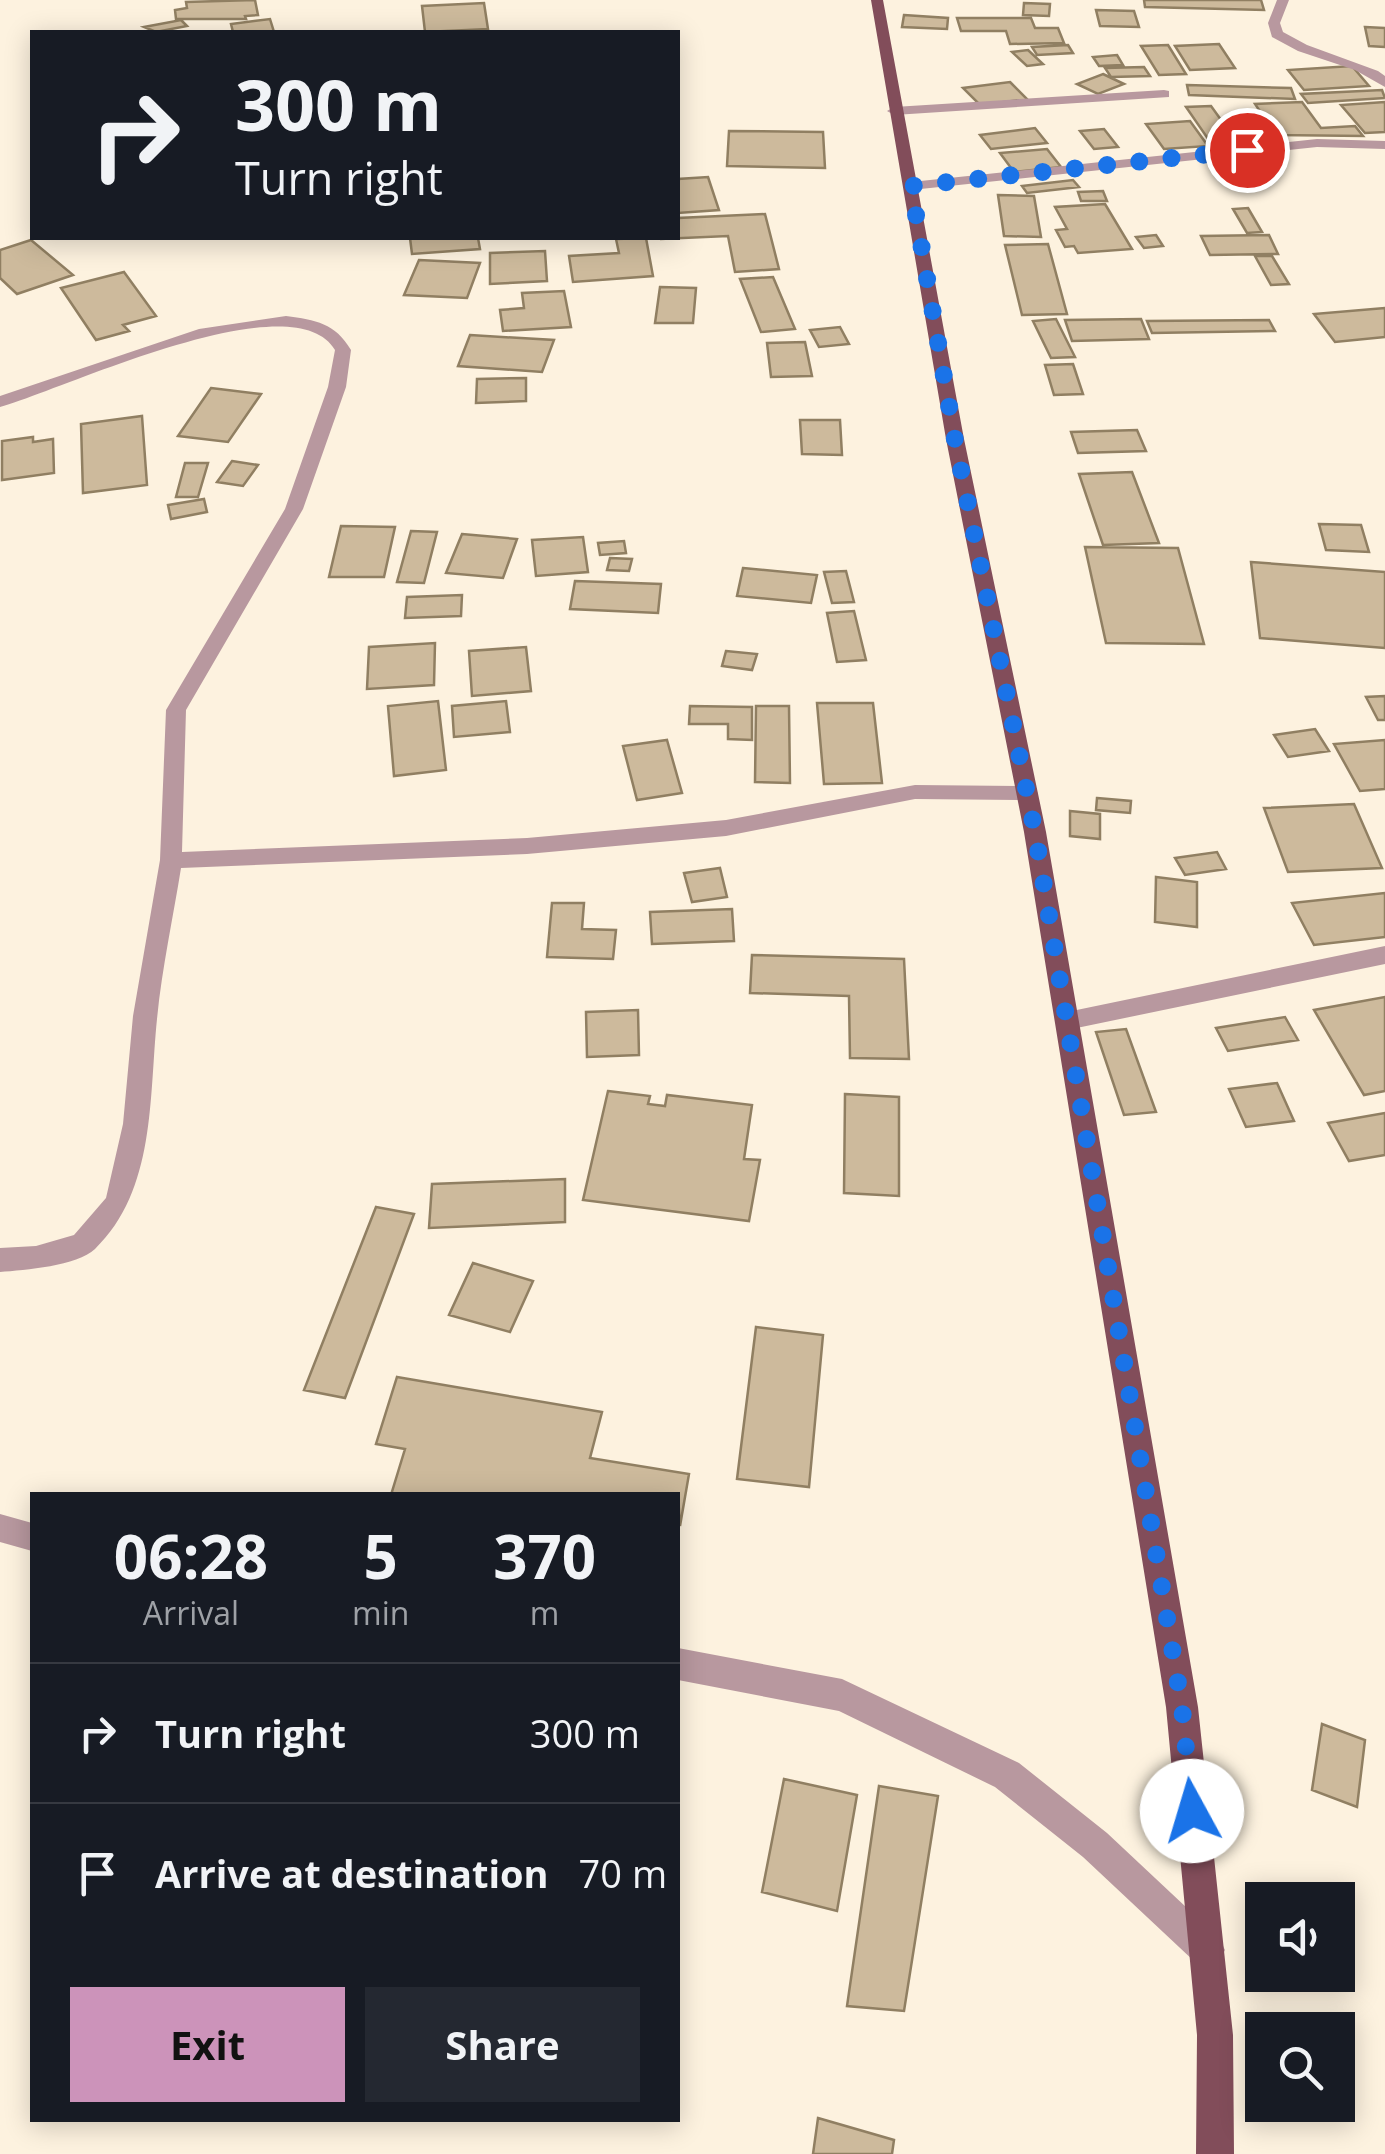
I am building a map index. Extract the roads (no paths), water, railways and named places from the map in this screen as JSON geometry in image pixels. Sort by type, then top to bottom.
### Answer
[{"type":"main road","points":[[876,0],[955,440],[1027,793],[1182,1707],[1215,2035],[1214,2154]]},
{"type":"street","points":[[1283,0],[1274,24],[1277,34],[1303,48],[1367,70],[1385,83]]},
{"type":"street","points":[[894,111],[999,108],[1164,94]]},
{"type":"street","points":[[911,186],[1317,143],[1385,145]]},
{"type":"street","points":[[0,402],[164,346],[238,326],[280,320],[314,324],[332,332],[343,350],[337,388],[294,509],[176,710],[170,860],[146,1016],[136,1124],[118,1202],[83,1244],[36,1258],[0,1260]]},
{"type":"street","points":[[170,860],[528,846],[726,828],[915,792],[1027,793]]},
{"type":"street","points":[[1067,1021],[1385,955]]},
{"type":"street","points":[[0,1528],[30,1536]]},
{"type":"street","points":[[680,1664],[842,1695],[1007,1775],[1095,1845],[1206,1950]]}]
